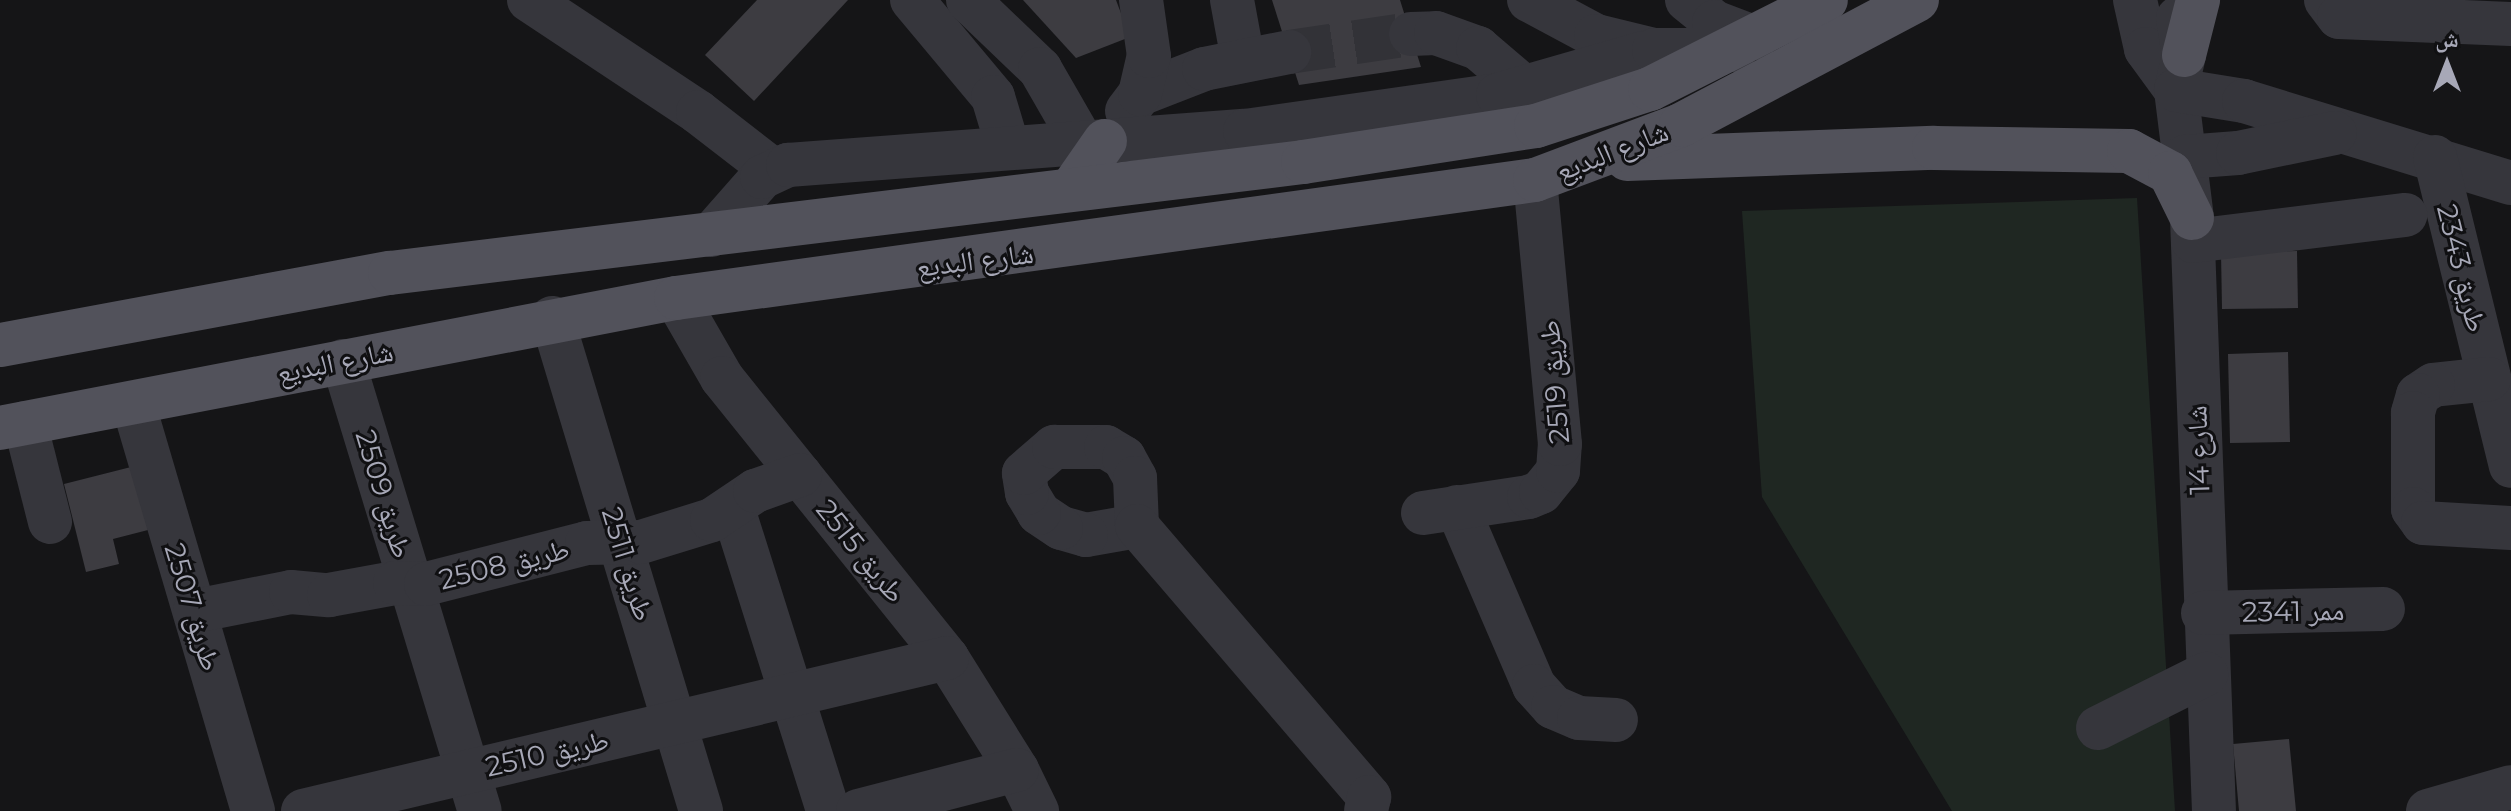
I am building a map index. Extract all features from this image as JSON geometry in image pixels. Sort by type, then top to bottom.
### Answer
[{"type":"main road","name":"شارع البديع","points":[[0,345],[390,273],[1073,187],[1303,162],[1536,126],[1650,89],[1745,44],[1826,0]]},
{"type":"main road","name":"شارع البديع","points":[[12,425],[552,318],[676,298],[1535,180],[1597,160],[1681,125],[1917,0]]},
{"type":"main road","points":[[2180,72],[2198,0]]},
{"type":"main road","points":[[1073,187],[1093,142]]},
{"type":"main road","points":[[1597,160],[1934,148],[2129,151],[2170,173],[2192,230]]},
{"type":"street","points":[[529,0],[698,112],[773,170]]},
{"type":"street","points":[[912,0],[993,97],[1008,147]]},
{"type":"street","points":[[968,0],[1040,69],[1093,142]]},
{"type":"street","points":[[1140,94],[1149,56],[1141,0]]},
{"type":"street","points":[[1232,0],[1243,60]]},
{"type":"street","points":[[1687,0],[1745,44]]},
{"type":"street","name":"شارع 14","points":[[2135,0],[2146,49],[2180,72]]},
{"type":"street","name":"شارع 14","points":[[2175,0],[2192,230],[2203,613],[2214,811]]},
{"type":"street","points":[[2326,0],[2339,17],[2511,24]]},
{"type":"street","points":[[1532,4],[1543,30],[1532,87]]},
{"type":"street","points":[[1532,4],[1596,36],[1654,50]]},
{"type":"street","points":[[1423,23],[1488,54],[1532,87]]},
{"type":"street","points":[[711,235],[773,170],[803,163],[1245,131],[1532,87],[1654,50],[1745,44]]},
{"type":"street","points":[[1093,142],[1140,94],[1243,60],[1289,52]]},
{"type":"street","points":[[2180,72],[2230,97],[2510,179]]},
{"type":"street","points":[[2185,157],[2238,153],[2341,131]]},
{"type":"street","name":"طريق 2343","points":[[2435,157],[2511,466]]},
{"type":"street","name":"طريق 2519","points":[[1535,180],[1561,458],[1541,492],[1440,510],[1534,686],[1553,707],[1579,718],[1616,720]]},
{"type":"street","points":[[2192,230],[2405,215]]},
{"type":"street","name":"طريق 2515","points":[[676,298],[722,378],[947,658],[1017,770],[1037,811]]},
{"type":"street","name":"طريق 2511","points":[[552,318],[701,811]]},
{"type":"street","name":"طريق 2509","points":[[343,361],[476,791]]},
{"type":"street","points":[[2489,379],[2433,385],[2418,395],[2413,413],[2413,509],[2423,523],[2511,528]]},
{"type":"street","name":"طريق 2507","points":[[133,403],[253,811]]},
{"type":"street","points":[[12,425],[50,522]]},
{"type":"street","name":"طريق 2508","points":[[195,611],[291,592],[329,595],[395,583],[412,585],[587,543],[622,543],[684,529],[733,509],[755,491],[800,475]]},
{"type":"street","points":[[733,509],[828,811]]},
{"type":"street","points":[[1137,526],[1369,797],[1366,811]]},
{"type":"street","name":"ممر 2341","points":[[2203,613],[2383,609]]},
{"type":"street","name":"طريق 2510","points":[[303,811],[476,791],[676,723],[947,658]]},
{"type":"street","points":[[2098,728],[2206,674]]},
{"type":"street","points":[[858,811],[1017,770]]},
{"type":"street","points":[[2428,811],[2511,787]]},
{"type":"shaded area","points":[[2137,198],[2175,811],[1952,811],[1762,497],[1742,211]]},
{"type":"building","points":[[757,0],[848,0],[754,101],[705,55]]},
{"type":"building","points":[[1023,0],[1116,0],[1130,37],[1076,58]]},
{"type":"building","points":[[1272,0],[1400,0],[1421,67],[1299,85]]},
{"type":"building","points":[[2297,251],[2298,308],[2222,309],[2221,252]]},
{"type":"building","points":[[2288,352],[2290,442],[2230,443],[2228,354]]},
{"type":"building","points":[[131,467],[148,530],[113,539],[119,564],[86,572],[64,484]]},
{"type":"building","points":[[2289,739],[2296,811],[2239,811],[2233,744]]},
{"type":"tunnel","points":[[1289,52],[1411,34]]}]
